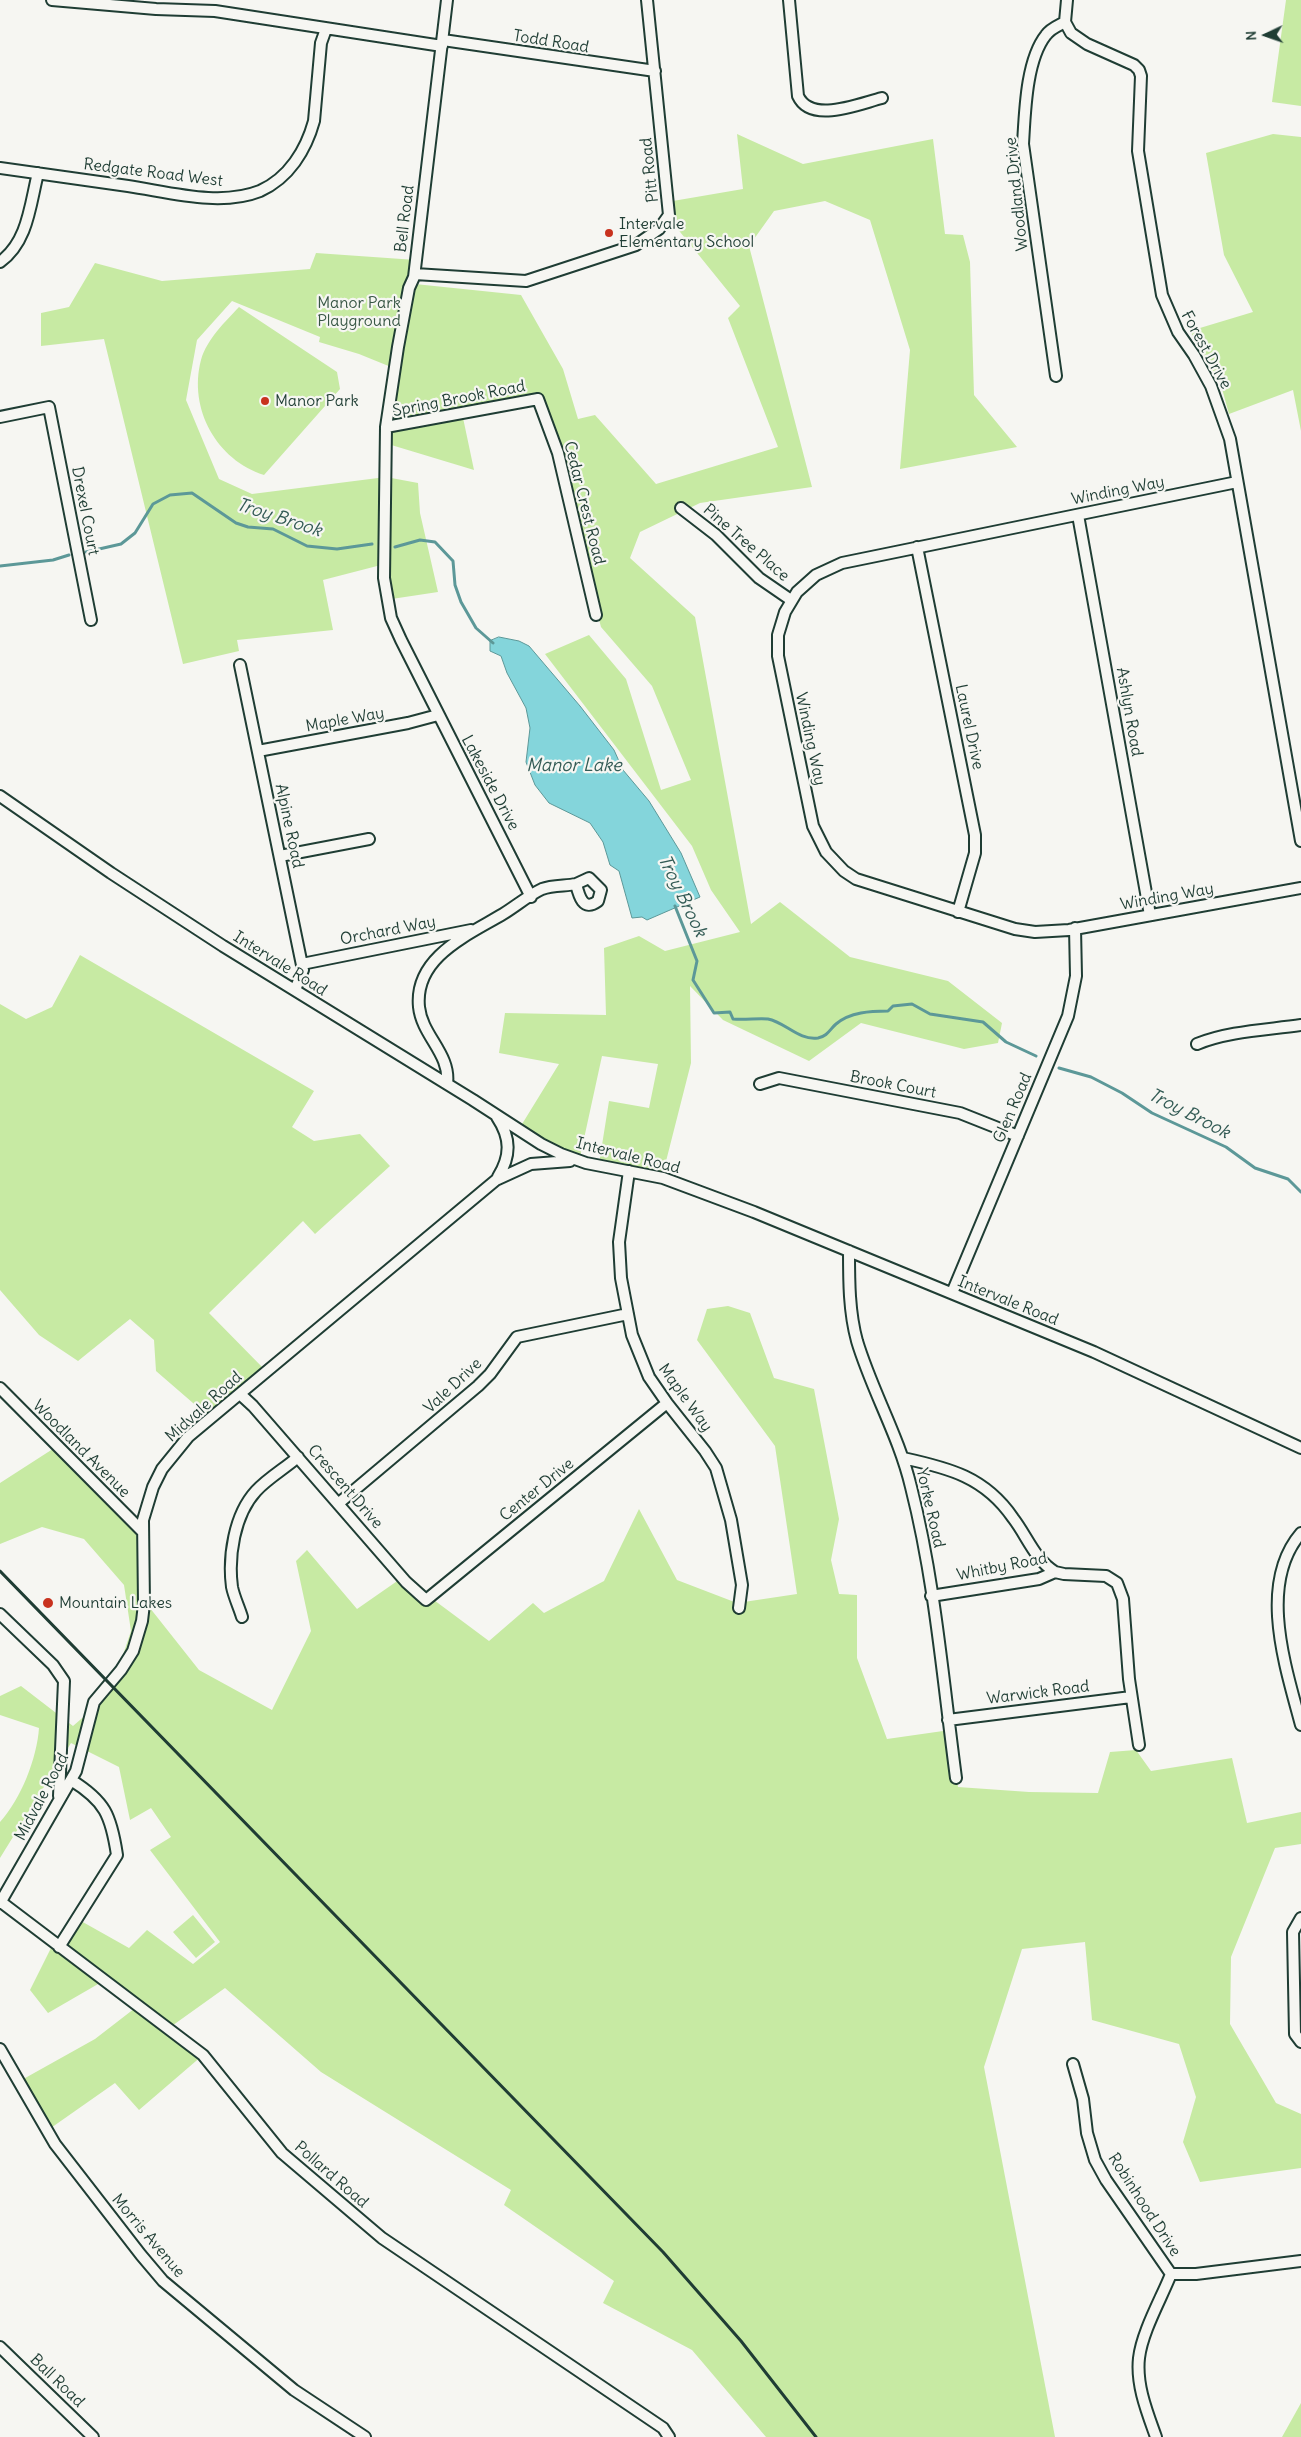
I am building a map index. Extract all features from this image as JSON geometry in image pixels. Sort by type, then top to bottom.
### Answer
[{"type":"street","name":"Todd Road","points":[[52,0],[156,9],[215,11],[326,29],[655,71]]},
{"type":"street","name":"Bell Road","points":[[386,440],[386,427],[398,347],[414,274],[447,0]]},
{"type":"street","name":"Pitt Road","points":[[414,274],[526,281],[636,245],[659,229],[669,215],[647,0]]},
{"type":"street","points":[[789,0],[798,96],[801,102],[812,110],[825,111],[882,98]]},
{"type":"street","points":[[1065,22],[1067,0]]},
{"type":"street","name":"Woodland Drive","points":[[1056,376],[1023,144],[1026,108],[1036,52],[1051,29],[1065,22]]},
{"type":"street","name":"Forest Drive","points":[[1065,22],[1071,33],[1087,44],[1128,62],[1138,70],[1141,76],[1138,151],[1162,295],[1178,332],[1199,364],[1218,404],[1230,439],[1301,841]]},
{"type":"street","name":"Redgate Road West","points":[[0,168],[202,197],[237,197],[261,190],[273,184],[290,168],[305,147],[311,133],[314,121],[321,43],[326,29]]},
{"type":"street","points":[[0,262],[12,252],[22,235],[38,173]]},
{"type":"street","name":"Spring Brook Road","points":[[386,427],[538,399]]},
{"type":"street","name":"Cedar Crest Road","points":[[538,399],[558,453],[596,615]]},
{"type":"street","name":"Drexel Court","points":[[0,417],[50,407],[91,620]]},
{"type":"street","name":"Lakeside Drive","points":[[386,440],[384,565],[391,618],[460,760],[481,796],[531,897]]},
{"type":"street","name":"Winding Way","points":[[1237,482],[842,563],[829,568],[806,583],[791,600],[781,622],[778,656],[813,826],[818,840],[834,862],[856,879],[958,912],[1028,931],[1056,932],[1301,888]]},
{"type":"street","name":"Pine Tree Place","points":[[681,508],[716,535],[759,578],[791,600]]},
{"type":"street","name":"Ashlyn Road","points":[[1078,514],[1150,915]]},
{"type":"street","name":"Laurel Drive","points":[[917,547],[975,835],[975,853],[958,912]]},
{"type":"street","name":"Alpine Road","points":[[240,666],[302,964],[303,970],[295,990]]},
{"type":"street","name":"Maple Way","points":[[258,751],[408,723],[438,715]]},
{"type":"street","name":"Intervale Road","points":[[1,798],[127,883],[541,1144],[586,1163],[663,1178],[849,1251],[1094,1352],[1301,1448]]},
{"type":"street","points":[[280,856],[369,839]]},
{"type":"street","points":[[447,1084],[449,1073],[444,1057],[422,1022],[419,1008],[420,988],[423,977],[435,959],[480,928],[543,889],[576,884]]},
{"type":"street","name":"Orchard Way","points":[[302,964],[480,928]]},
{"type":"street","name":"Glen Road","points":[[952,1293],[1068,1016],[1074,996],[1076,976],[1075,928]]},
{"type":"street","points":[[1197,1044],[1220,1035],[1251,1033],[1301,1024]]},
{"type":"street","name":"Brook Court","points":[[760,1084],[779,1078],[960,1113],[1018,1136]]},
{"type":"street","name":"Midvale Road","points":[[494,1113],[505,1129],[508,1152],[506,1163],[496,1180]]},
{"type":"street","name":"Midvale Road","points":[[0,1903],[71,1780],[81,1755],[94,1702],[127,1663],[138,1637],[144,1604],[142,1531],[154,1487],[170,1458],[188,1437],[496,1180],[519,1168],[545,1161],[564,1160],[586,1163]]},
{"type":"street","name":"Maple Way","points":[[629,1171],[619,1242],[621,1278],[628,1314],[640,1356],[649,1377],[716,1468],[731,1520],[742,1585],[739,1608]]},
{"type":"street","name":"Yorke Road","points":[[849,1251],[852,1318],[858,1343],[903,1458],[916,1505],[931,1596],[956,1778]]},
{"type":"street","name":"Vale Drive","points":[[338,1504],[478,1386],[490,1374],[517,1337],[628,1314]]},
{"type":"street","name":"Woodland Avenue","points":[[0,1388],[142,1531]]},
{"type":"street","name":"Crescent Drive","points":[[240,1394],[253,1406],[406,1582],[427,1600]]},
{"type":"street","name":"Center Drive","points":[[427,1600],[667,1403]]},
{"type":"street","points":[[242,1617],[232,1590],[231,1575],[235,1536],[242,1514],[254,1493],[298,1457]]},
{"type":"street","points":[[903,1458],[943,1467],[962,1474],[991,1492],[1013,1518],[1041,1561],[1055,1572]]},
{"type":"street","points":[[1301,1534],[1288,1551],[1283,1564],[1278,1606],[1281,1650],[1301,1725]]},
{"type":"street","name":"Whitby Road","points":[[931,1596],[1039,1579],[1055,1572],[1108,1577],[1121,1588],[1123,1598],[1131,1697]]},
{"type":"street","points":[[0,1614],[61,1675],[65,1698],[59,1800]]},
{"type":"street","points":[[1131,1697],[1139,1745]]},
{"type":"street","name":"Warwick Road","points":[[948,1720],[1131,1697]]},
{"type":"street","points":[[59,1947],[117,1855],[112,1825],[94,1794],[71,1780]]},
{"type":"street","name":"Pollard Road","points":[[0,1903],[203,2055],[282,2153],[382,2238],[663,2428],[669,2437]]},
{"type":"street","points":[[1301,1918],[1293,1932],[1295,2034],[1301,2042]]},
{"type":"street","name":"Morris Avenue","points":[[0,2050],[55,2144],[163,2281],[294,2390],[365,2437]]},
{"type":"street","name":"Robinhood Drive","points":[[1073,2064],[1083,2099],[1087,2133],[1095,2160],[1106,2180],[1171,2274]]},
{"type":"street","points":[[1156,2437],[1144,2402],[1139,2358],[1143,2342],[1171,2274],[1196,2274],[1301,2260]]},
{"type":"street","name":"Ball Road","points":[[0,2347],[93,2437]]},
{"type":"green space","points":[[1286,0],[1301,0],[1301,106],[1272,102]]},
{"type":"green space","name":"Manor Park Playground","points":[[737,134],[803,164],[933,139],[945,234],[963,235],[970,262],[974,395],[1017,447],[900,469],[910,350],[870,220],[825,201],[774,211],[749,246],[812,487],[700,503],[640,532],[630,558],[695,617],[751,924],[780,902],[850,957],[948,981],[1002,1023],[998,1043],[964,1049],[861,1023],[809,1061],[723,1020],[690,986],[691,1063],[662,1177],[599,1164],[609,1101],[649,1108],[658,1064],[602,1056],[580,1157],[564,1153],[519,1129],[559,1064],[499,1053],[505,1013],[606,1015],[604,948],[639,936],[665,951],[740,932],[711,890],[692,846],[545,654],[589,635],[626,679],[661,790],[691,780],[652,686],[601,627],[541,403],[462,413],[474,470],[388,444],[391,367],[359,354],[319,342],[320,337],[232,301],[197,340],[186,400],[219,479],[252,494],[386,477],[418,483],[420,513],[438,592],[385,600],[381,565],[323,580],[333,630],[237,640],[239,651],[183,664],[104,339],[41,346],[41,313],[69,307],[95,263],[162,281],[310,269],[316,253],[416,260],[415,284],[521,295],[563,369],[578,419],[595,415],[656,484],[778,447],[728,318],[740,306],[672,222],[667,202],[743,189]]},
{"type":"green space","points":[[1273,134],[1301,137],[1301,431],[1293,390],[1229,414],[1221,385],[1190,331],[1253,312],[1224,255],[1206,153]]},
{"type":"green space","name":"Manor Park","points":[[239,307],[337,372],[340,389],[264,475],[247,468],[232,458],[220,445],[210,430],[203,414],[199,397],[198,378],[204,352],[217,331]]},
{"type":"green space","points":[[80,955],[314,1091],[292,1127],[314,1141],[360,1134],[390,1166],[315,1234],[303,1221],[209,1313],[266,1371],[208,1416],[156,1371],[154,1340],[130,1319],[78,1361],[39,1335],[0,1290],[0,1004],[26,1019],[52,1007]]},
{"type":"green space","points":[[728,1306],[750,1313],[774,1378],[814,1389],[839,1519],[831,1560],[839,1594],[857,1595],[857,1658],[887,1739],[950,1730],[958,1787],[1029,1792],[1098,1793],[1110,1752],[1136,1750],[1151,1771],[1232,1758],[1247,1823],[1301,1812],[1301,1844],[1275,1848],[1231,1957],[1230,2024],[1276,2103],[1301,2114],[1301,2168],[1200,2182],[1183,2142],[1196,2097],[1179,2044],[1092,2020],[1085,1942],[1022,1949],[984,2067],[1055,2437],[766,2437],[692,2350],[603,2303],[614,2281],[504,2205],[511,2190],[321,2072],[225,1988],[169,2028],[203,2055],[139,2110],[115,2083],[48,2130],[18,2082],[95,2039],[139,2005],[105,1980],[48,2013],[30,1990],[55,1940],[64,1947],[81,1921],[129,1948],[147,1930],[193,1964],[220,1942],[150,1850],[171,1837],[151,1808],[130,1820],[119,1767],[71,1743],[0,1858],[0,1822],[15,1802],[27,1778],[38,1740],[39,1728],[0,1715],[0,1696],[21,1686],[73,1726],[110,1694],[131,1631],[124,1585],[84,1539],[42,1527],[0,1544],[0,1483],[59,1445],[141,1527],[146,1603],[199,1670],[272,1710],[311,1631],[296,1561],[307,1550],[357,1609],[403,1577],[489,1641],[533,1603],[544,1613],[604,1581],[639,1509],[677,1580],[737,1603],[797,1594],[775,1446],[697,1340],[707,1309]]},
{"type":"green space","points":[[193,1915],[215,1942],[196,1958],[173,1932]]},
{"type":"green space","points":[[1301,2403],[1301,2437],[1282,2437]]},
{"type":"water","name":"Manor Lake","points":[[499,637],[519,641],[529,646],[580,706],[614,750],[623,770],[649,801],[681,853],[700,897],[647,920],[642,917],[632,918],[619,871],[610,865],[603,842],[590,823],[549,803],[535,785],[526,762],[530,728],[526,708],[507,673],[501,656],[490,651],[490,641]]},
{"type":"waterway","name":"Troy Brook","points":[[86,552],[121,544],[135,533],[153,504],[170,495],[192,493],[236,523],[248,527],[273,529],[307,546],[337,549],[372,544]]},
{"type":"waterway","name":"Troy Brook","points":[[395,547],[420,540],[435,542],[453,561],[455,585],[461,602],[476,628],[493,643]]},
{"type":"waterway","name":"Troy Brook","points":[[0,566],[53,560],[69,555]]},
{"type":"waterway","name":"Troy Brook","points":[[675,906],[697,961],[693,980],[714,1013],[730,1012],[733,1019],[768,1019],[805,1037],[818,1038],[824,1036],[836,1024],[848,1017],[868,1012],[888,1011],[893,1006],[912,1004],[930,1014],[983,1022],[1006,1042],[1036,1056]]},
{"type":"waterway","name":"Troy Brook","points":[[1059,1068],[1091,1077],[1122,1093],[1152,1113],[1226,1147],[1255,1168],[1288,1179],[1301,1192]]},
{"type":"railway","points":[[0,1571],[663,2252],[741,2341],[816,2437]]},
{"type":"place","name":"Intervale Elementary School","points":[[609,233]]},
{"type":"place","name":"Manor Park","points":[[265,401]]},
{"type":"place","name":"Mountain Lakes","points":[[48,1603]]}]
